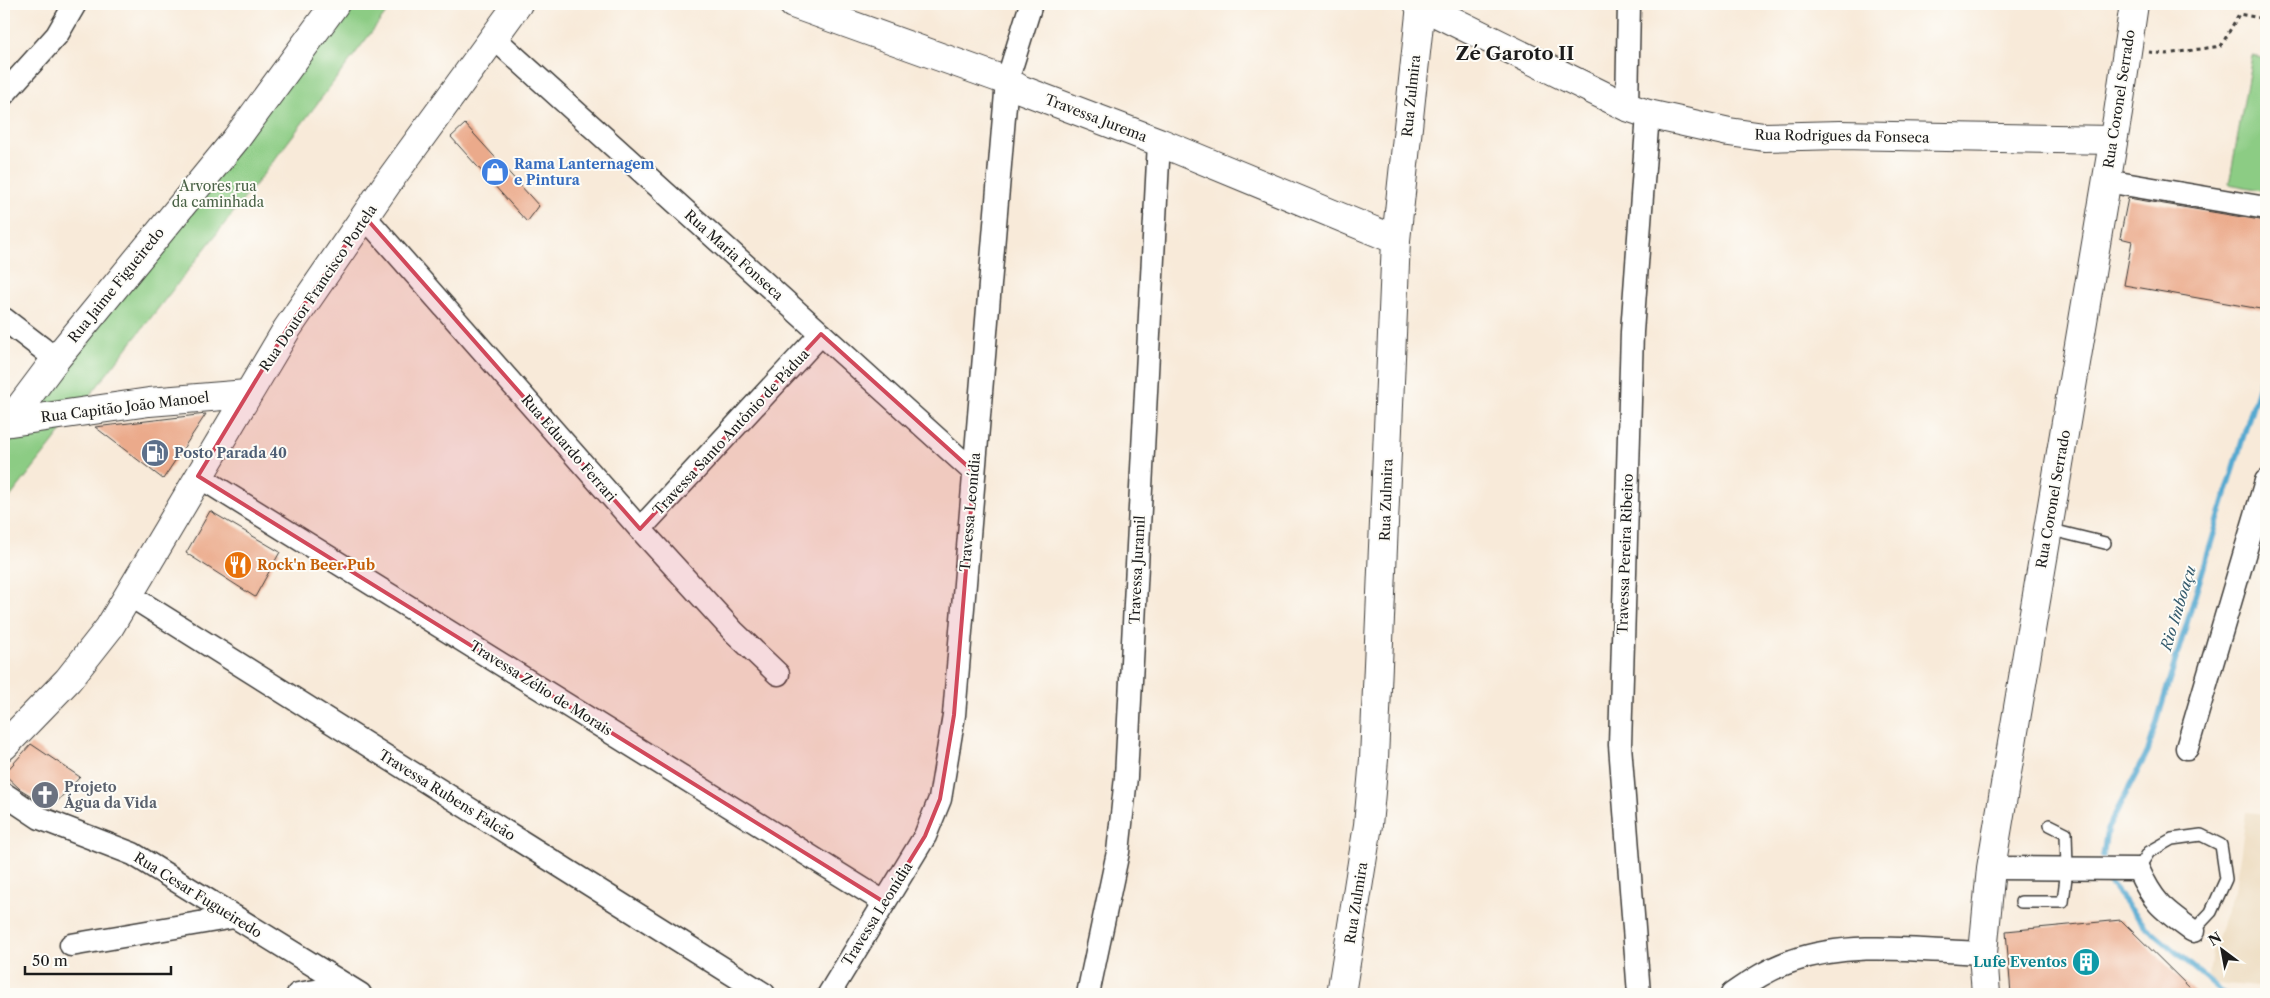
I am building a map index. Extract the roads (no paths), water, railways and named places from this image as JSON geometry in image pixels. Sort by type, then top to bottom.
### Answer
[{"type":"main road","name":"Rua Jaime Figueiredo","points":[[4,422],[20,407],[56,359],[236,139],[335,4]]},
{"type":"main road","name":"Rua Doutor Francisco Portela","points":[[4,746],[68,680],[108,628],[129,596],[198,476],[287,329],[518,4]]},
{"type":"main road","name":"Travessa Jurema","points":[[793,4],[1007,81],[1020,89],[1158,142],[1396,240]]},
{"type":"main road","name":"Rua Rodrigues da Fonseca","points":[[1420,4],[1637,110],[1729,132],[1764,137],[1840,135],[2113,140]]},
{"type":"main road","name":"Rua Zulmira","points":[[1341,994],[1368,825],[1374,759],[1396,240],[1420,4]]},
{"type":"main road","name":"Rua Coronel Serrado","points":[[1986,994],[1982,953],[1991,868],[2134,4]]},
{"type":"main road","name":"Rua Capitão João Manoel","points":[[4,422],[149,402],[247,394]]},
{"type":"street","points":[[4,94],[57,35],[75,4]]},
{"type":"street","name":"Travessa Leonídia","points":[[829,994],[925,836],[940,799],[954,715],[1007,81],[1031,4]]},
{"type":"street","name":"Travessa Pereira Ribeiro","points":[[1629,4],[1637,110],[1620,745],[1639,994]]},
{"type":"street","name":"Rua Maria Fonseca","points":[[494,38],[974,472]]},
{"type":"street","name":"Travessa Juramil","points":[[1088,994],[1118,852],[1126,777],[1158,142]]},
{"type":"street","points":[[2106,182],[2266,208]]},
{"type":"street","name":"Rua Eduardo Ferrari","points":[[365,217],[640,530],[733,631],[778,674]]},
{"type":"street","points":[[4,319],[56,359]]},
{"type":"street","name":"Travessa Santo Antônio de Pádua","points":[[640,530],[821,334]]},
{"type":"street","name":"Travessa Zélio de Morais","points":[[198,476],[884,902]]},
{"type":"street","points":[[2187,748],[2266,481]]},
{"type":"street","name":"Travessa Rubens Falcão","points":[[129,596],[764,994]]},
{"type":"street","name":"Rua Cesar Fugueiredo","points":[[4,794],[40,818],[134,854],[352,990]]},
{"type":"street","points":[[1991,868],[2138,869],[2149,894],[2165,910],[2193,931]]},
{"type":"street","points":[[70,945],[234,917]]},
{"type":"street","points":[[1732,994],[1754,979],[1792,961],[1842,950],[1982,953]]},
{"type":"street","points":[[298,994],[352,990]]},
{"type":"lane","points":[[2048,529],[2105,543]]},
{"type":"lane","points":[[2021,902],[2063,902],[2068,869],[2066,833],[2050,825]]},
{"type":"lane","points":[[2138,869],[2150,852],[2172,840],[2201,835],[2221,846],[2226,879],[2212,912],[2193,931]]},
{"type":"waterway","name":"Rio Imboaçu","points":[[2103,856],[2107,830],[2148,751],[2266,362]]},
{"type":"waterway","points":[[2110,884],[2145,926],[2225,994]]},
{"type":"place","name":"Rama Lanternagem e Pintura","points":[[495,172]]},
{"type":"place","name":"Posto Parada 40","points":[[155,453]]},
{"type":"place","name":"Rock'n Beer Pub","points":[[238,565]]},
{"type":"place","name":"Projeto Água da Vida","points":[[45,795]]},
{"type":"place","name":"Lufe Eventos","points":[[2086,962]]},
{"type":"district","name":"Zé Garoto II","points":[[1515,53]]},
{"type":"park label","name":"Arvores rua da caminhada","points":[[218,194]]}]
